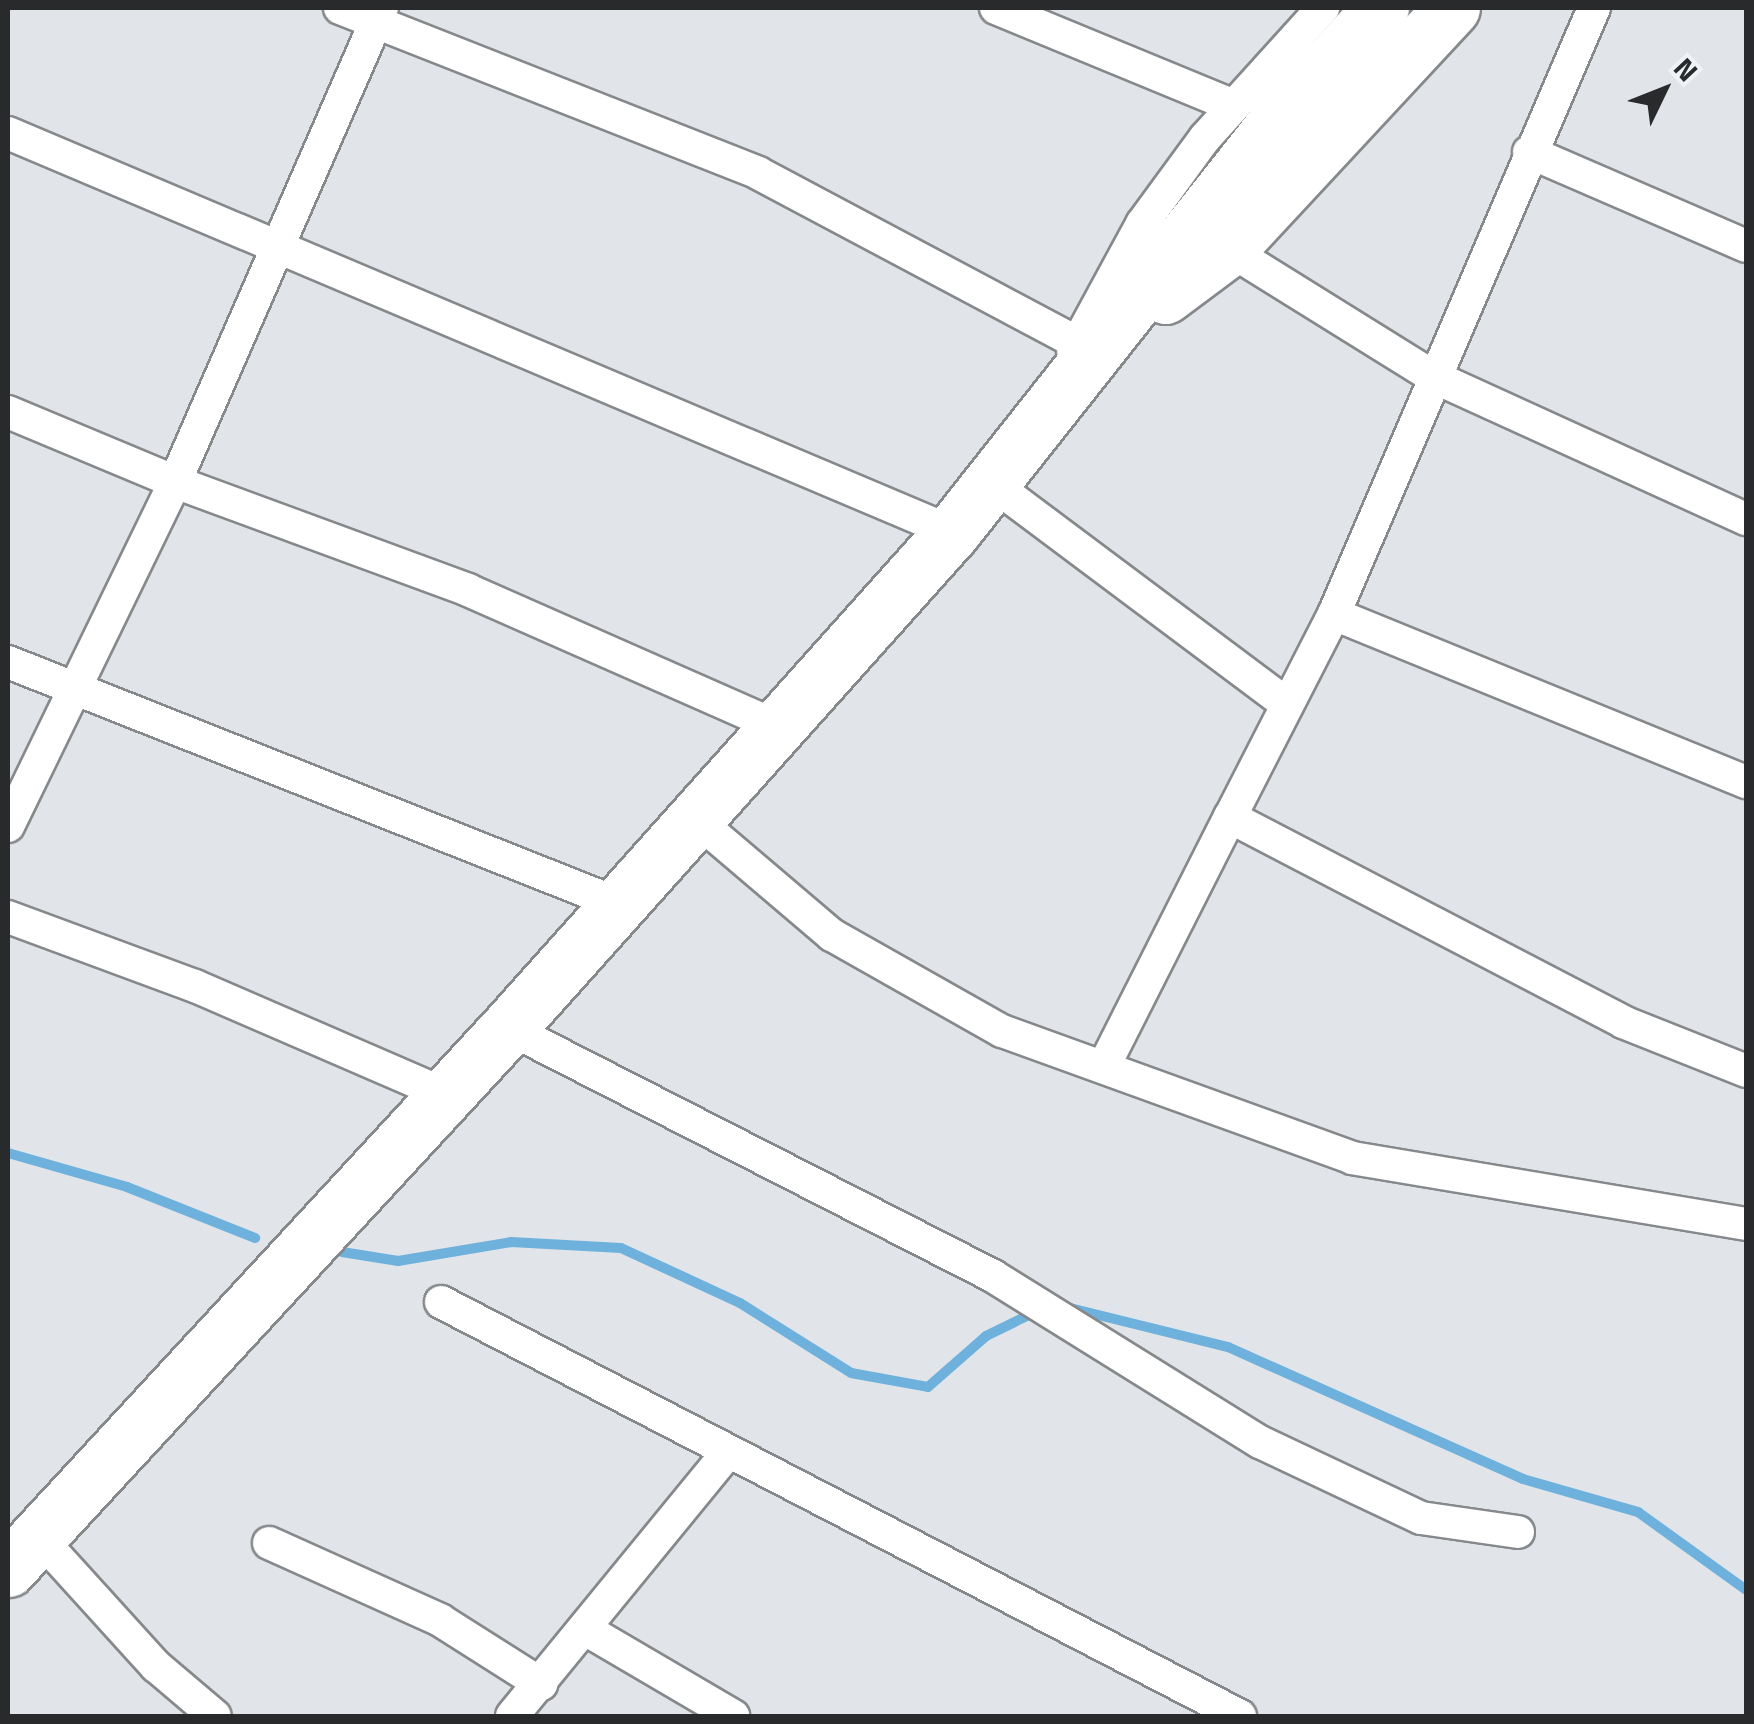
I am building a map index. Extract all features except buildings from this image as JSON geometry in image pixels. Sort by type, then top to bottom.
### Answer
[{"type":"highway","points":[[23,1553],[508,1028],[692,816],[952,532],[1081,356],[1281,116],[1381,8]]},
{"type":"highway","points":[[1081,356],[1228,248],[1452,8]]},
{"type":"street","points":[[340,8],[379,15],[758,173],[1081,356],[1142,224],[1231,105],[1323,8]]},
{"type":"street","points":[[996,8],[1231,105]]},
{"type":"street","points":[[1104,1066],[1334,614],[1432,376],[1594,8]]},
{"type":"street","points":[[8,826],[78,690],[174,482],[379,15]]},
{"type":"street","points":[[8,133],[952,532]]},
{"type":"street","points":[[1529,152],[1746,246]]},
{"type":"street","points":[[1228,248],[1432,376],[1746,519]]},
{"type":"street","points":[[8,412],[174,482],[468,590],[776,726]]},
{"type":"street","points":[[990,482],[1286,704]]},
{"type":"street","points":[[1334,614],[1746,782]]},
{"type":"street","points":[[8,662],[619,904]]},
{"type":"street","points":[[692,816],[832,936],[1002,1031],[1352,1158],[1746,1224]]},
{"type":"street","points":[[1230,818],[1623,1022],[1746,1071]]},
{"type":"street","points":[[8,917],[194,986],[445,1094]]},
{"type":"street","points":[[508,1028],[993,1276],[1112,1354],[1260,1442],[1421,1518],[1518,1532]]},
{"type":"street","points":[[441,1302],[1240,1716]]},
{"type":"street","points":[[512,1716],[727,1452]]},
{"type":"street","points":[[269,1543],[425,1612],[541,1684]]},
{"type":"street","points":[[23,1553],[211,1715]]},
{"type":"street","points":[[585,1629],[733,1716]]},
{"type":"waterway","points":[[8,1153],[127,1187],[255,1238]]},
{"type":"waterway","points":[[342,1252],[398,1261],[511,1242],[621,1248],[740,1303],[851,1373],[928,1387],[986,1336],[1035,1312]]},
{"type":"waterway","points":[[1070,1308],[1228,1347],[1523,1479],[1638,1512],[1746,1590]]}]
